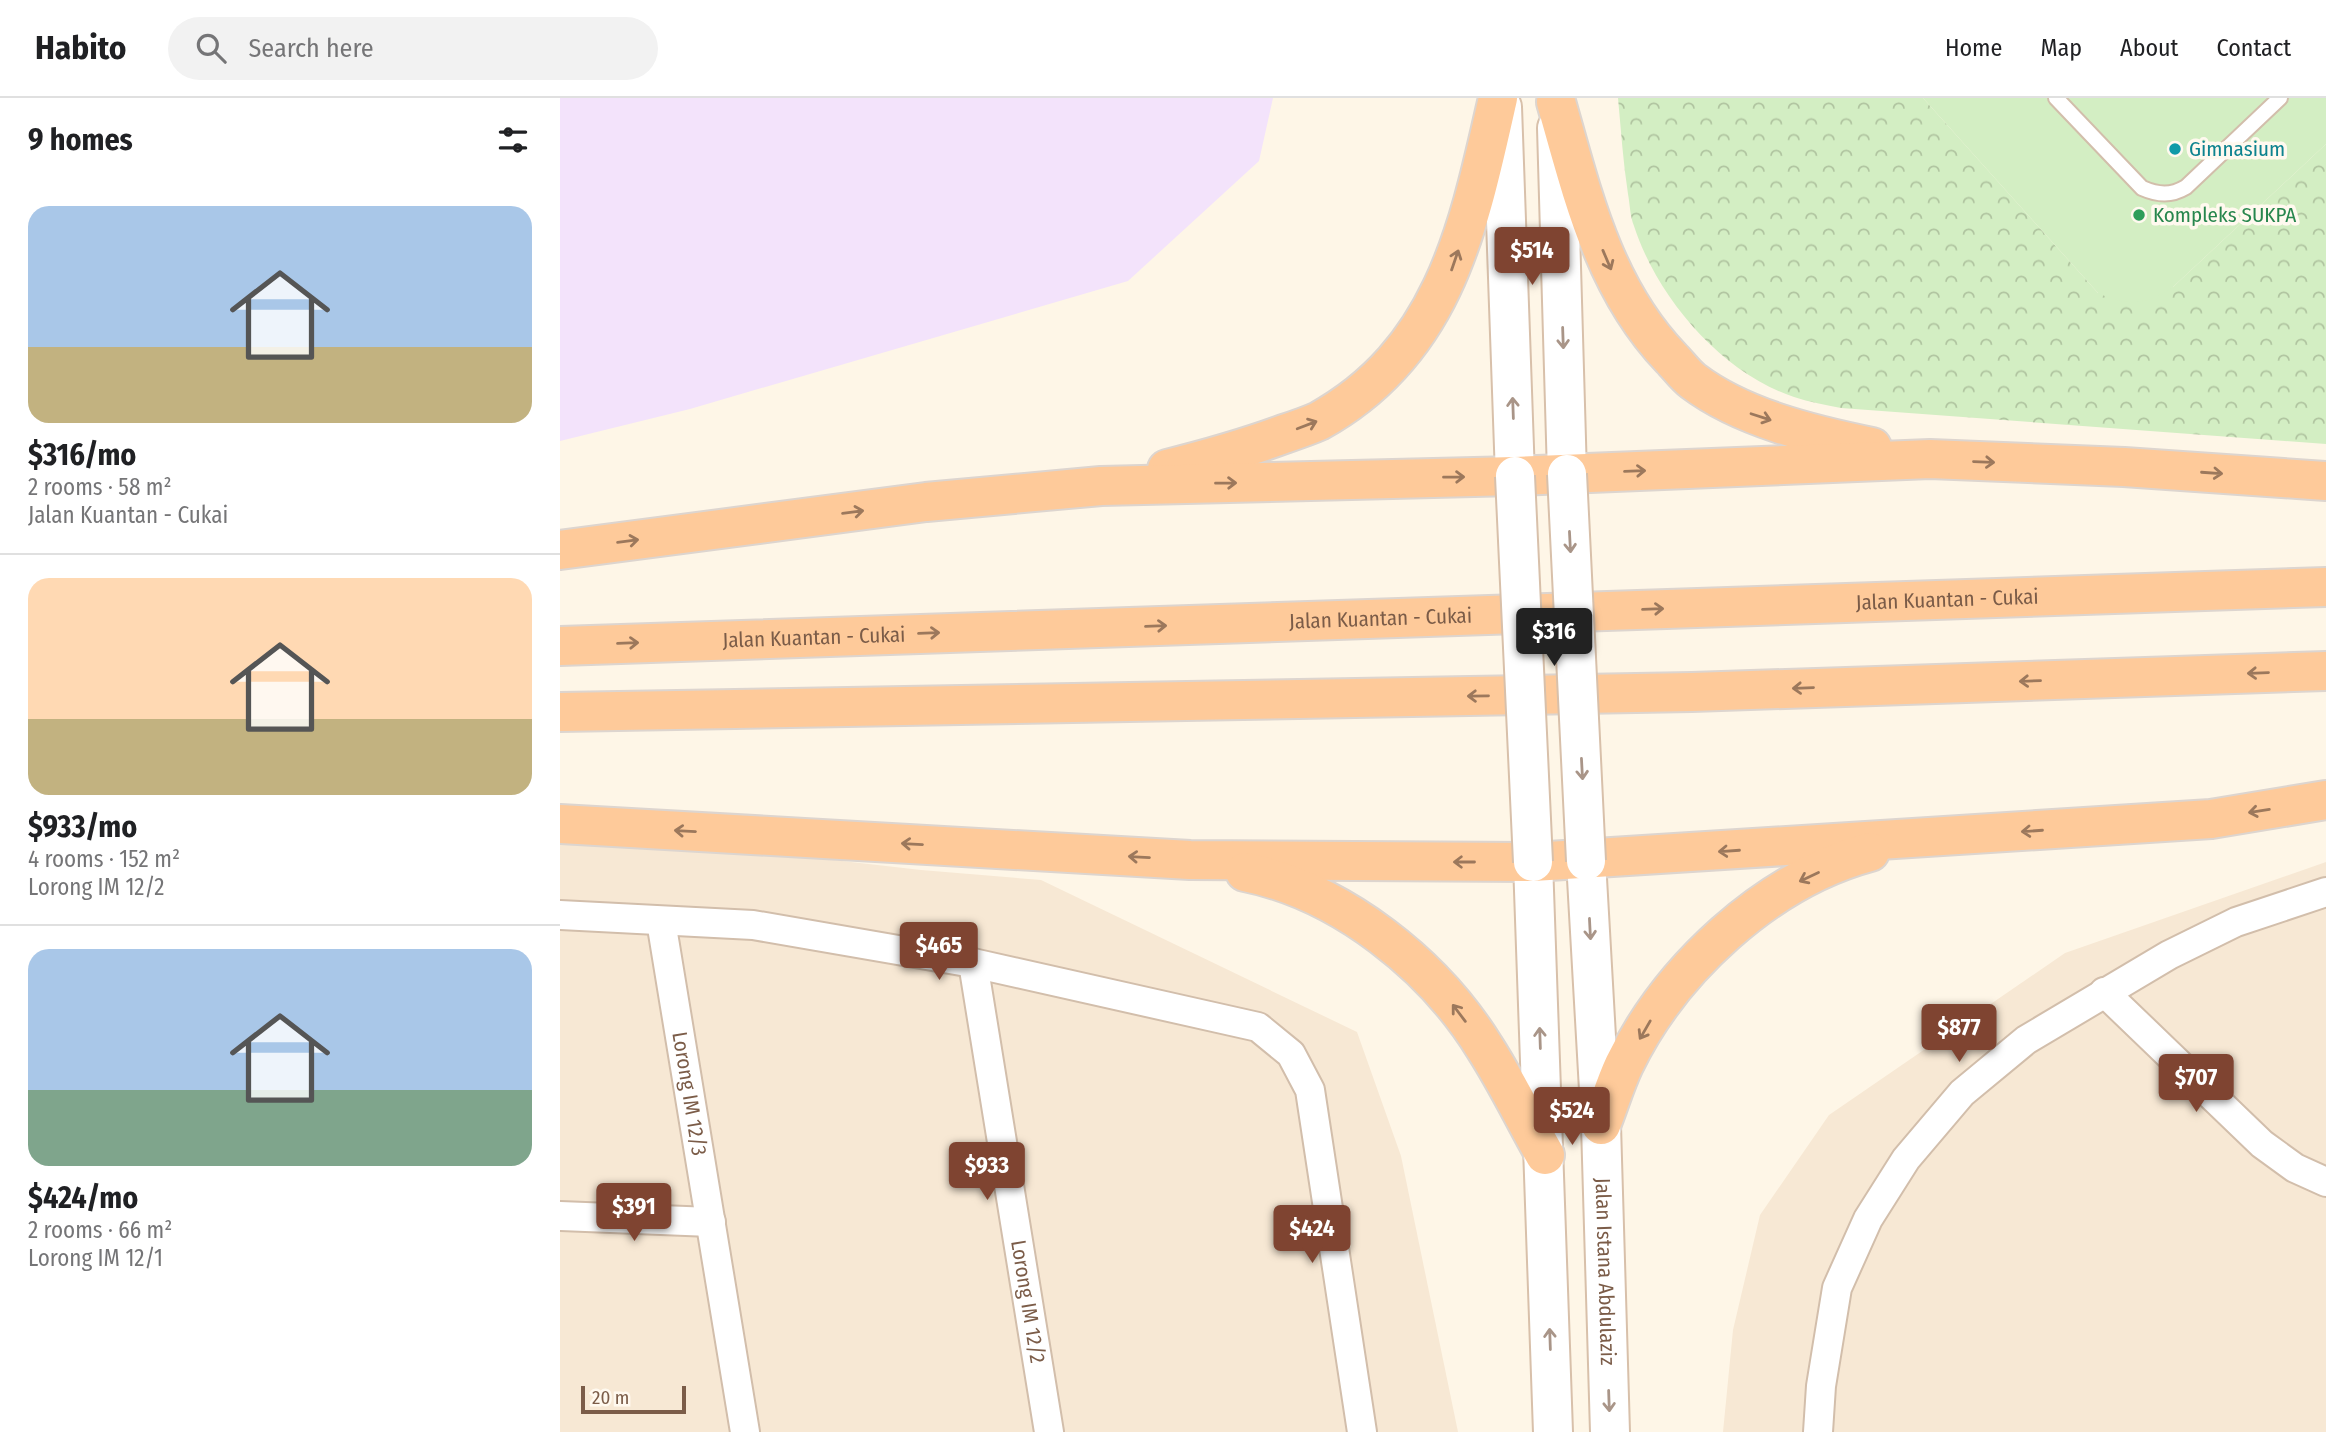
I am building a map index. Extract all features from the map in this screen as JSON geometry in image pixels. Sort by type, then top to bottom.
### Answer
[{"type":"highway","points":[[1101,486],[1239,451],[1318,421],[1364,391],[1409,345],[1450,274],[1474,204],[1500,98]]},
{"type":"highway","points":[[1556,100],[1589,218],[1615,281],[1651,337],[1692,380],[1751,414],[1830,439],[1930,459]]},
{"type":"highway","points":[[560,550],[926,502],[1101,486],[1515,476],[1930,459],[2124,467],[2326,481]]},
{"type":"highway","name":"Jalan Kuantan - Cukai","points":[[560,646],[2326,587]]},
{"type":"highway","points":[[560,712],[1692,692],[2326,671]]},
{"type":"highway","points":[[560,824],[1190,860],[1533,862],[1586,861],[2211,819],[2326,800]]},
{"type":"highway","points":[[1601,1125],[1624,1065],[1656,1010],[1697,960],[1744,916],[1798,882],[1857,855],[1919,839]]},
{"type":"highway","points":[[1190,860],[1260,875],[1327,901],[1388,940],[1441,989],[1484,1046],[1545,1156]]},
{"type":"main road","points":[[1500,98],[1545,1156],[1553,1432]]},
{"type":"main road","name":"Jalan Istana Abdulaziz","points":[[1556,100],[1567,474],[1601,1125],[1610,1432]]},
{"type":"street","points":[[1818,1432],[1821,1386],[1837,1288],[1868,1219],[1906,1158],[1962,1093],[2026,1040],[2169,955],[2236,922],[2326,892]]},
{"type":"street","points":[[560,915],[753,925],[973,964],[1258,1027],[1292,1054],[1310,1090],[1362,1432]]},
{"type":"street","name":"Lorong IM 12/3","points":[[661,921],[745,1432]]},
{"type":"street","name":"Lorong IM 12/2","points":[[973,964],[1049,1432]]},
{"type":"street","points":[[2104,992],[2262,1144],[2295,1168],[2326,1182]]},
{"type":"street","points":[[560,1216],[711,1222]]},
{"type":"lane","points":[[2056,98],[2142,188],[2166,194],[2186,187],[2280,98]]},
{"type":"shaded area","points":[[560,98],[1273,98],[1259,161],[1128,281],[690,409],[560,441]]},
{"type":"shaded area","points":[[560,833],[1041,880],[1357,1032],[1401,1156],[1458,1432],[560,1432]]},
{"type":"shaded area","points":[[2326,862],[2326,1432],[1723,1432],[1733,1330],[1760,1215],[1829,1115],[2065,953]]},
{"type":"green space","points":[[1618,98],[1923,98],[2098,293],[2173,287],[2326,144],[2326,444],[1841,408],[1800,399],[1767,386],[1717,351],[1695,329],[1675,305],[1644,253],[1631,214]]},
{"type":"green space","name":"Kompleks SUKPA","points":[[1923,98],[2326,98],[2326,144],[2173,287],[2154,298],[2128,302],[2098,293]]},
{"type":"place","name":"Gimnasium","points":[[2175,149]]},
{"type":"place","name":"Kompleks SUKPA","points":[[2139,215]]}]
